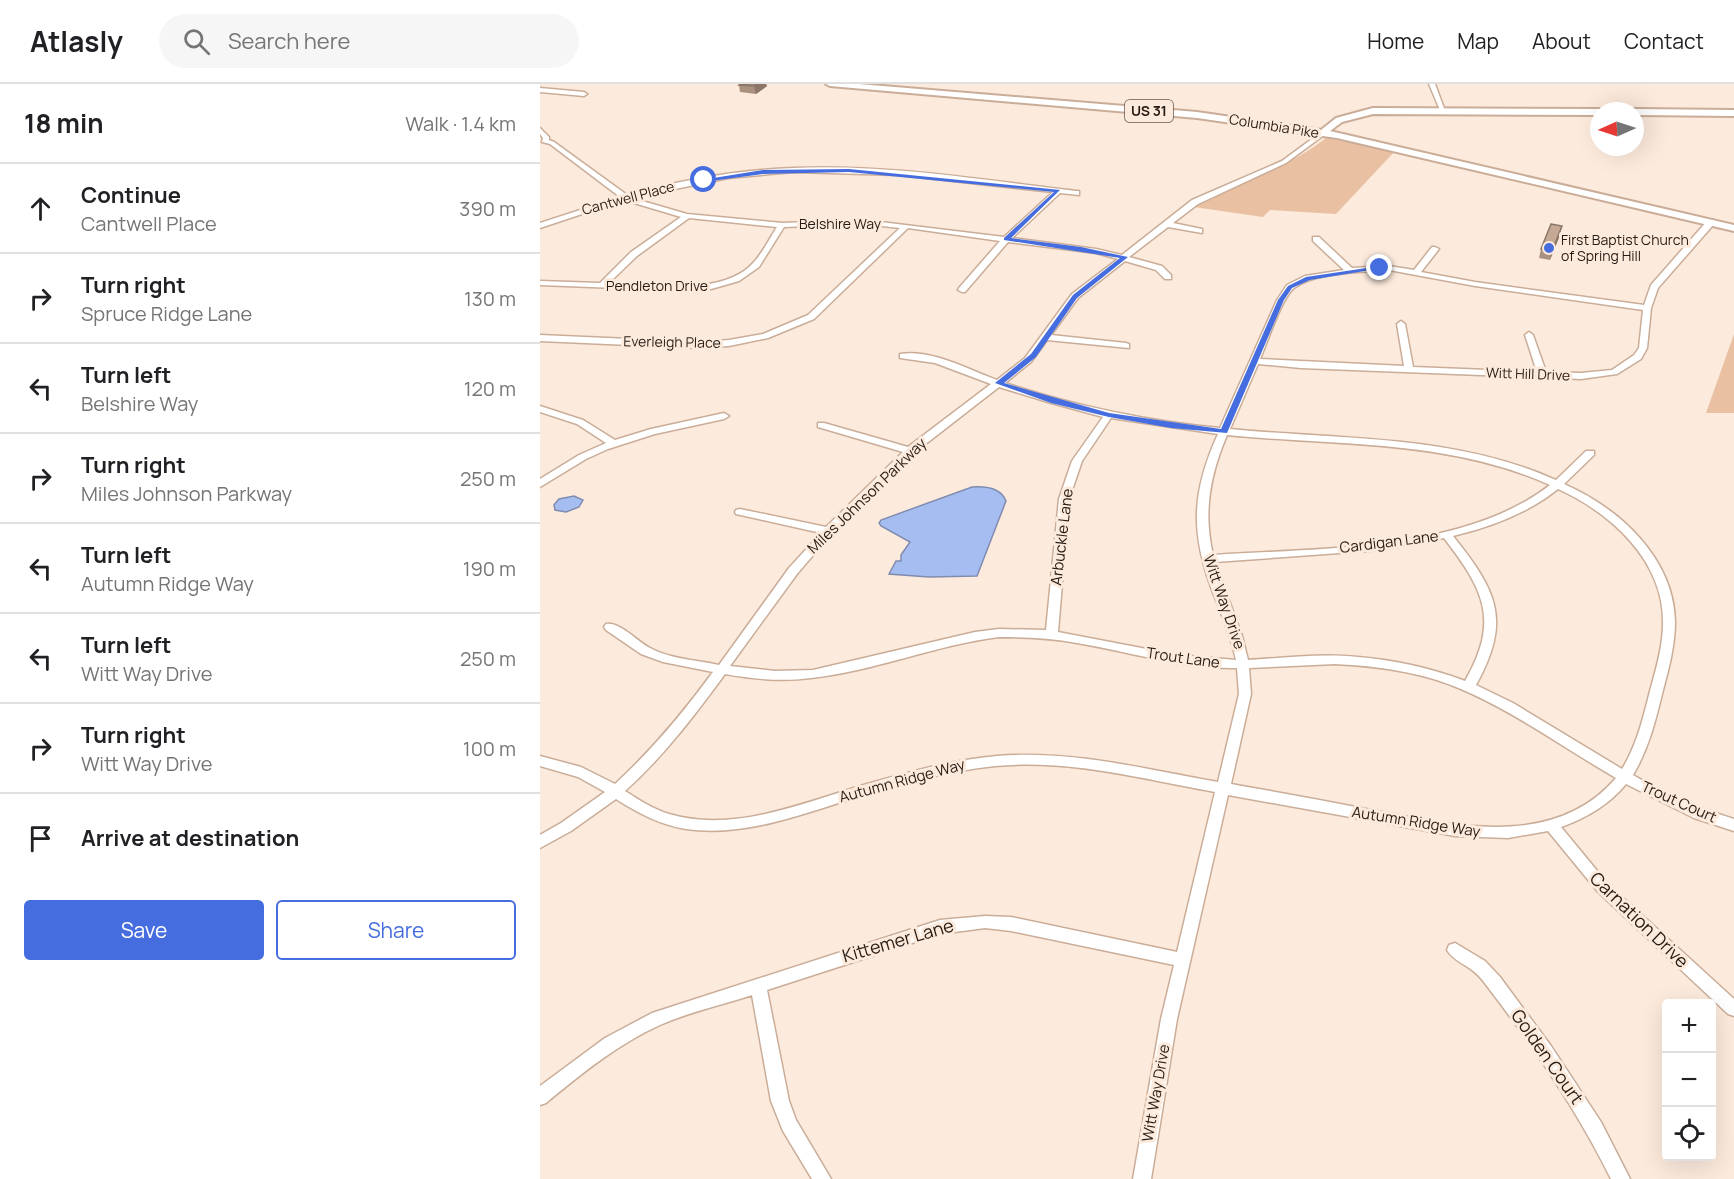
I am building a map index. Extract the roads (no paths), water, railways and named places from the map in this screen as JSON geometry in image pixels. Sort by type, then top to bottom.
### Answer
[{"type":"main road","name":"Columbia Pike","points":[[830,84],[1197,115],[1362,140],[1711,222]]},
{"type":"main road","points":[[1322,134],[1339,120],[1366,112],[1590,111]]},
{"type":"main road","points":[[1644,112],[1734,113]]},
{"type":"main road","name":"US 31","points":[[1711,222],[1734,228]]},
{"type":"street","points":[[1432,84],[1443,110]]},
{"type":"street","points":[[540,90],[584,94]]},
{"type":"street","name":"Belshire Way","points":[[540,130],[547,138],[542,140],[541,145],[556,154],[570,156],[625,197],[687,216],[782,225],[864,222],[906,226],[1089,250],[1125,257],[1159,268],[1168,277]]},
{"type":"street","name":"Miles Johnson Parkway","points":[[540,842],[567,827],[614,792],[668,740],[793,571],[828,531],[910,450],[1028,360],[1075,296],[1196,202],[1284,162],[1322,134]]},
{"type":"street","name":"Cantwell Place","points":[[540,226],[625,197],[704,180],[763,172],[798,174],[874,172],[1076,193]]},
{"type":"street","points":[[962,290],[1006,239],[1058,191]]},
{"type":"street","points":[[603,285],[634,254],[687,216]]},
{"type":"street","name":"Witt Hill Drive","points":[[1255,361],[1581,376],[1614,372],[1638,357],[1643,348],[1647,308],[1653,287],[1711,222]]},
{"type":"street","points":[[1166,224],[1199,231]]},
{"type":"street","name":"Pendleton Drive","points":[[540,282],[698,288],[730,281],[751,270],[760,261],[782,225]]},
{"type":"street","name":"Everleigh Place","points":[[540,338],[697,345],[729,343],[765,336],[811,316],[906,226]]},
{"type":"street","points":[[1316,239],[1350,271]]},
{"type":"street","points":[[1417,273],[1435,249]]},
{"type":"street","name":"Witt Way Drive","points":[[1142,1179],[1169,1019],[1244,708],[1245,664],[1208,559],[1202,517],[1204,490],[1224,432],[1281,300],[1290,287],[1308,279],[1350,271],[1389,268],[1476,284],[1647,308]]},
{"type":"street","points":[[1401,324],[1408,369]]},
{"type":"street","points":[[1529,335],[1542,374]]},
{"type":"street","points":[[1046,337],[1126,346]]},
{"type":"street","name":"Autumn Ridge Way","points":[[540,761],[562,766],[596,780],[654,816],[669,821],[704,825],[758,820],[937,770],[1004,759],[1047,759],[1082,762],[1468,831],[1509,832],[1551,825],[1581,812],[1602,800],[1625,776],[1634,762],[1664,662],[1671,623],[1669,604],[1659,574],[1631,536],[1602,511],[1558,484],[1519,468],[1476,455],[1412,445],[1224,432],[1109,415],[1054,401],[929,358],[903,356]]},
{"type":"street","points":[[540,409],[580,422],[612,443]]},
{"type":"street","name":"Arbuckle Lane","points":[[1052,634],[1064,499],[1077,462],[1109,415]]},
{"type":"street","points":[[540,484],[562,468],[612,443],[669,426],[724,416]]},
{"type":"street","points":[[821,425],[910,450]]},
{"type":"street","name":"Cardigan Lane","points":[[1208,559],[1390,544],[1447,535],[1511,513],[1558,484],[1590,453]]},
{"type":"street","points":[[740,512],[828,531]]},
{"type":"street","points":[[1447,535],[1476,571],[1485,590],[1492,622],[1484,657],[1468,687]]},
{"type":"street","name":"Trout Lane","points":[[610,627],[645,651],[663,658],[775,676],[811,674],[958,638],[1003,633],[1052,634],[1197,662],[1245,664],[1365,662],[1427,673],[1468,687],[1625,776]]},
{"type":"street","name":"Trout Court","points":[[1625,776],[1678,804],[1734,825]]},
{"type":"street","name":"Carnation Drive","points":[[1551,825],[1604,888],[1734,1010]]},
{"type":"street","name":"Kittemer Lane","points":[[540,1097],[576,1066],[633,1029],[683,1008],[940,927],[974,923],[1011,924],[1183,960]]},
{"type":"street","name":"Golden Court","points":[[1455,950],[1479,966],[1494,982],[1545,1051],[1595,1128],[1620,1179]]},
{"type":"street","points":[[758,985],[780,1101],[789,1125],[822,1179]]},
{"type":"water","points":[[972,487],[992,489],[1000,493],[1006,501],[977,576],[929,577],[889,574],[896,561],[901,561],[901,555],[910,542],[881,526],[879,523],[881,520]]},
{"type":"water","points":[[574,496],[583,500],[579,507],[566,512],[555,510],[554,505],[559,499]]},
{"type":"place","name":"First Baptist Church of Spring Hill","points":[[1549,248]]}]
